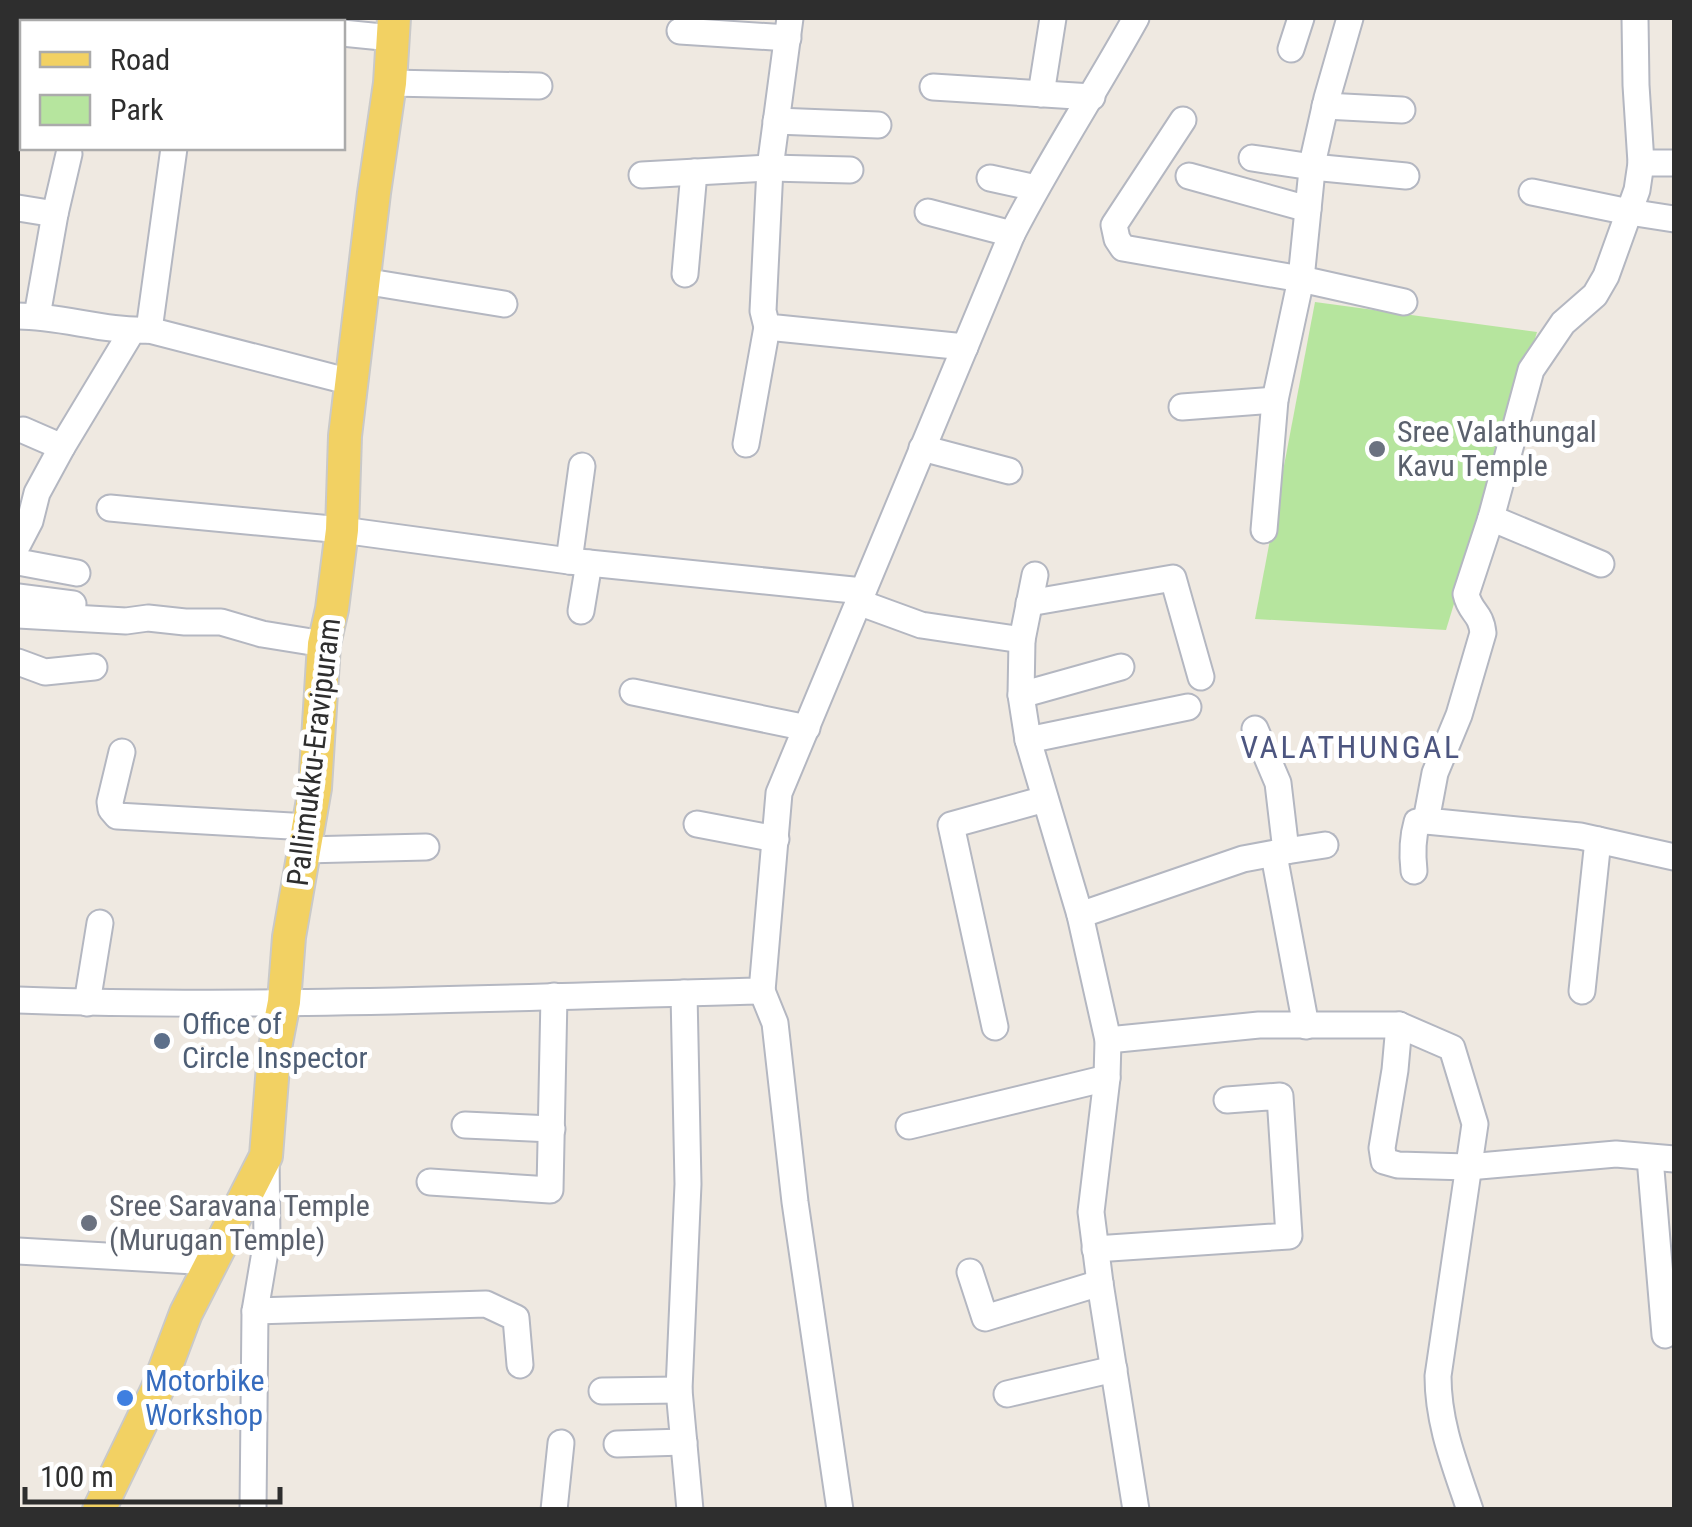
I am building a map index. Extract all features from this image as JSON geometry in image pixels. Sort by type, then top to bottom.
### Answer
[{"type":"main road","name":"Pallimukku-Eravipuram","points":[[99,1510],[156,1390],[186,1313],[266,1156],[289,937],[314,788],[324,644],[342,530],[345,436],[390,83],[393,28]]},
{"type":"street","points":[[1041,94],[1052,18]]},
{"type":"street","points":[[840,1510],[795,1202],[774,1023],[762,992],[780,793],[1012,234],[1136,18]]},
{"type":"street","points":[[1291,49],[1301,18]]},
{"type":"street","points":[[1264,530],[1276,400],[1301,280],[1312,167],[1350,18]]},
{"type":"street","points":[[1426,821],[1435,773],[1459,715],[1483,633],[1482,620],[1468,606],[1466,594],[1531,370],[1563,324],[1595,295],[1606,276],[1636,190],[1642,164],[1635,18]]},
{"type":"street","points":[[345,33],[393,28]]},
{"type":"street","points":[[680,31],[789,28],[770,168],[764,311],[767,327],[746,444]]},
{"type":"street","points":[[390,83],[539,86]]},
{"type":"street","points":[[933,87],[1092,97]]},
{"type":"street","points":[[1325,106],[1402,110]]},
{"type":"street","points":[[1182,120],[1114,225],[1116,239],[1123,248],[1404,302]]},
{"type":"street","points":[[776,121],[878,125]]},
{"type":"street","points":[[18,544],[30,520],[27,491],[62,447],[140,330],[174,150]]},
{"type":"street","points":[[69,154],[27,316],[140,330],[351,382]]},
{"type":"street","points":[[1252,158],[1406,176]]},
{"type":"street","points":[[1642,164],[1674,162]]},
{"type":"street","points":[[642,175],[770,168],[850,170]]},
{"type":"street","points":[[685,274],[694,172]]},
{"type":"street","points":[[1190,176],[1308,209]]},
{"type":"street","points":[[990,178],[1036,188]]},
{"type":"street","points":[[1532,192],[1674,219]]},
{"type":"street","points":[[18,208],[55,214]]},
{"type":"street","points":[[928,212],[1012,234]]},
{"type":"street","points":[[363,281],[504,304]]},
{"type":"street","points":[[767,327],[965,348]]},
{"type":"street","points":[[1182,407],[1276,400]]},
{"type":"street","points":[[23,430],[62,447]]},
{"type":"street","points":[[922,448],[1009,471]]},
{"type":"street","points":[[580,611],[582,466]]},
{"type":"street","points":[[110,508],[342,530],[860,596],[920,625],[1022,640]]},
{"type":"street","points":[[1491,518],[1601,564]]},
{"type":"street","points":[[18,562],[77,572]]},
{"type":"street","points":[[1034,575],[1022,640],[1021,695],[1028,740],[1080,915],[1108,1040],[1091,1212],[1136,1510]]},
{"type":"street","points":[[1029,603],[1173,578],[1201,677]]},
{"type":"street","points":[[18,597],[74,604]]},
{"type":"street","points":[[18,615],[222,622],[262,634],[324,644]]},
{"type":"street","points":[[18,662],[45,672],[94,666]]},
{"type":"street","points":[[1021,695],[1120,668]]},
{"type":"street","points":[[633,692],[806,728]]},
{"type":"street","points":[[1028,740],[1188,707]]},
{"type":"street","points":[[1255,730],[1278,783],[1280,853],[1306,1026]]},
{"type":"street","points":[[122,752],[110,802],[117,816],[306,839],[426,847]]},
{"type":"street","points":[[995,1027],[951,825],[1045,798]]},
{"type":"street","points":[[1414,871],[1415,828],[1417,822],[1426,821],[1580,836],[1674,857]]},
{"type":"street","points":[[697,824],[776,839]]},
{"type":"street","points":[[1582,991],[1598,840]]},
{"type":"street","points":[[1080,915],[1243,859],[1325,845]]},
{"type":"street","points":[[87,1002],[100,923]]},
{"type":"street","points":[[18,1000],[284,1002],[762,992]]},
{"type":"street","points":[[684,993],[688,1184],[679,1390],[690,1510]]},
{"type":"street","points":[[430,1182],[550,1190],[554,996]]},
{"type":"street","points":[[1108,1040],[1259,1025],[1399,1025],[1452,1048],[1475,1124],[1438,1376],[1438,1404],[1470,1510]]},
{"type":"street","points":[[1399,1025],[1382,1148],[1384,1161],[1468,1167],[1616,1154],[1662,1158],[1665,1335]]},
{"type":"street","points":[[908,1126],[1107,1078]]},
{"type":"street","points":[[1094,1249],[1289,1236],[1280,1096],[1228,1100]]},
{"type":"street","points":[[465,1125],[552,1128]]},
{"type":"street","points":[[253,1510],[255,1311],[267,1240],[266,1156]]},
{"type":"street","points":[[18,1251],[212,1262]]},
{"type":"street","points":[[970,1272],[986,1318],[1100,1284]]},
{"type":"street","points":[[255,1311],[486,1304],[516,1318],[520,1365]]},
{"type":"street","points":[[1008,1394],[1114,1369]]},
{"type":"street","points":[[602,1391],[679,1390]]},
{"type":"street","points":[[616,1444],[684,1442]]},
{"type":"street","points":[[554,1510],[560,1443]]},
{"type":"green space","points":[[1315,302],[1537,332],[1446,630],[1255,619]]},
{"type":"place","name":"Sree Valathungal Kavu Temple","points":[[1377,449]]},
{"type":"place","name":"Office of Circle Inspector","points":[[162,1041]]},
{"type":"place","name":"Sree Saravana Temple (Murugan Temple)","points":[[89,1223]]},
{"type":"place","name":"Motorbike Workshop","points":[[125,1398]]},
{"type":"district","name":"VALATHUNGAL","points":[[1351,747]]}]
